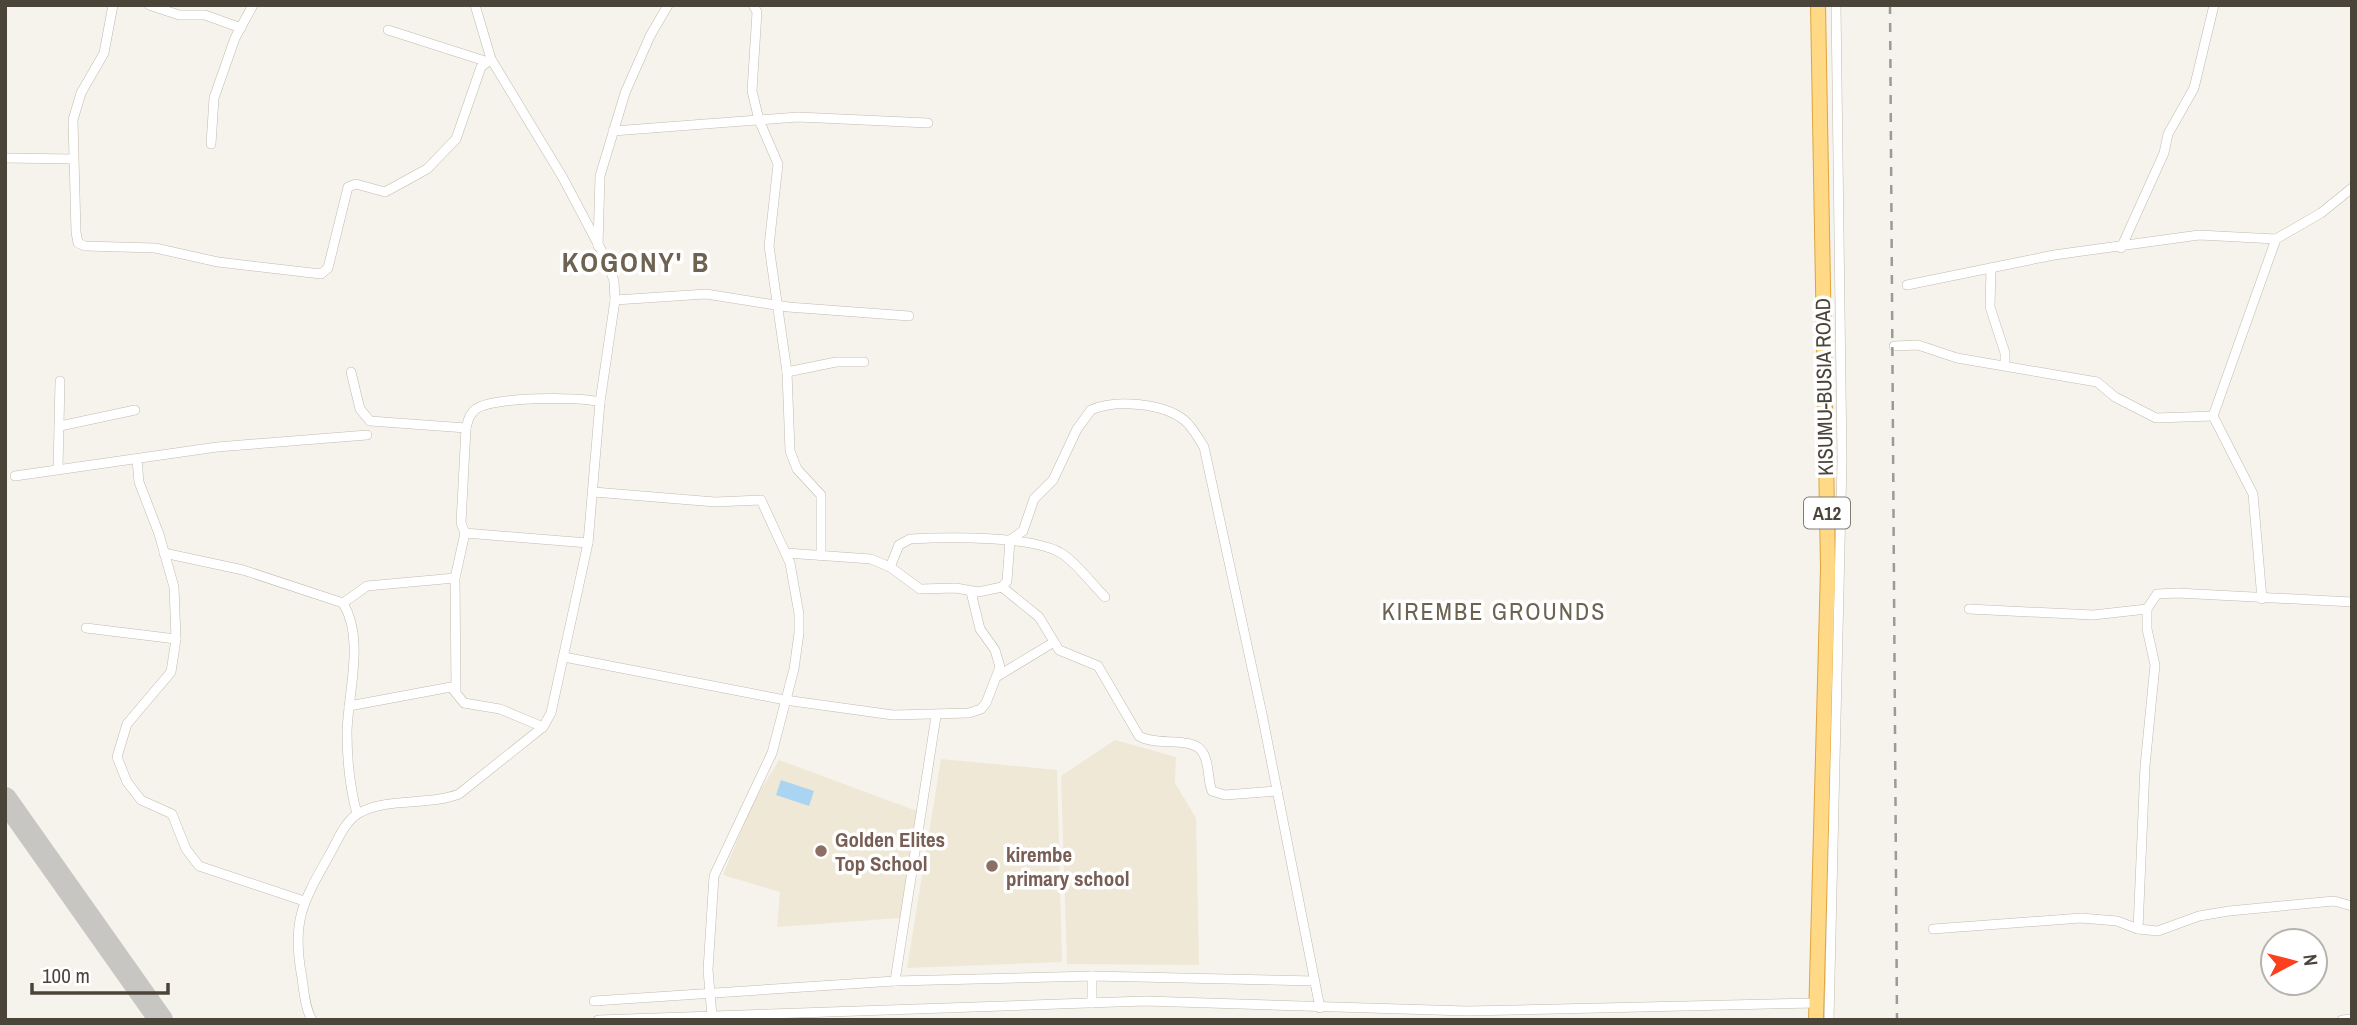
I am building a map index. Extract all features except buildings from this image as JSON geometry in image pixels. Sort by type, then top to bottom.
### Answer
[{"type":"highway","name":"KISUMU-BUSIA ROAD","points":[[1816,1020],[1828,568],[1818,5]]},
{"type":"street","points":[[113,5],[104,53],[76,107],[73,159],[77,238],[81,245],[155,248],[218,262],[321,274],[328,268],[348,187],[356,184],[385,192],[440,159],[456,139],[465,121],[488,60]]},
{"type":"street","points":[[149,5],[179,15],[205,15],[241,28]]},
{"type":"street","points":[[211,144],[214,98],[241,28],[253,5]]},
{"type":"street","points":[[313,1020],[308,1012],[297,946],[297,924],[304,901],[342,832],[357,814],[373,808],[445,800],[459,794],[543,727],[551,713],[588,543],[600,402],[615,300],[614,281],[563,178],[488,60],[475,5]]},
{"type":"street","points":[[598,246],[597,191],[613,131],[650,36],[668,5]]},
{"type":"street","points":[[753,5],[757,12],[752,91],[759,120],[778,164],[769,246],[787,372],[790,451],[797,469],[821,495],[821,556]]},
{"type":"street","points":[[1829,1020],[1842,460],[1836,5]]},
{"type":"street","points":[[2121,248],[2164,153],[2168,134],[2194,88],[2214,5]]},
{"type":"street","points":[[388,30],[488,60]]},
{"type":"street","points":[[613,131],[798,117],[928,123]]},
{"type":"street","points":[[5,158],[73,159]]},
{"type":"street","points":[[1907,285],[2054,255],[2121,248],[2199,235],[2276,239],[2321,213],[2352,188]]},
{"type":"street","points":[[2262,599],[2253,494],[2213,416],[2276,239]]},
{"type":"street","points":[[1991,268],[1990,307],[2005,353],[2005,364]]},
{"type":"street","points":[[615,300],[706,294],[778,306],[909,316]]},
{"type":"street","points":[[1894,346],[1918,345],[1957,358],[2005,364],[2097,382],[2115,397],[2156,418],[2213,416]]},
{"type":"street","points":[[787,372],[836,362],[864,362]]},
{"type":"street","points":[[351,372],[359,409],[370,421],[466,428]]},
{"type":"street","points":[[58,469],[61,381]]},
{"type":"street","points":[[456,691],[455,578],[465,533],[461,523],[466,428],[470,415],[485,405],[543,398],[579,398],[600,402]]},
{"type":"street","points":[[1010,540],[1023,531],[1034,499],[1053,480],[1077,429],[1091,410],[1113,404],[1155,408],[1188,423],[1204,447],[1278,791],[1320,1008]]},
{"type":"street","points":[[60,426],[135,410]]},
{"type":"street","points":[[15,476],[264,442],[367,435]]},
{"type":"street","points":[[137,460],[139,482],[174,587],[176,639],[174,660],[167,680],[127,724],[117,757],[122,772],[141,800],[172,814],[186,849],[199,866],[304,901]]},
{"type":"street","points":[[594,492],[715,502],[758,499],[765,505],[793,574],[799,614],[797,654],[764,773],[717,867],[710,909],[709,994],[712,1016]]},
{"type":"street","points":[[465,533],[588,543]]},
{"type":"street","points":[[890,567],[899,545],[910,539],[1010,540],[1052,548],[1066,556],[1105,597]]},
{"type":"street","points":[[1002,587],[1009,571],[1010,540]]},
{"type":"street","points":[[164,553],[243,570],[343,603],[353,626],[347,735],[352,796],[357,814]]},
{"type":"street","points":[[786,553],[872,559],[890,567],[920,589],[956,588],[971,592],[1002,587],[1039,617],[1054,642],[1069,656],[1098,666],[1139,736],[1147,741],[1194,745],[1201,749],[1206,757],[1212,791],[1225,795],[1278,791]]},
{"type":"street","points":[[343,603],[367,586],[455,578]]},
{"type":"street","points":[[564,657],[785,700],[893,715],[936,716],[981,709],[998,676],[999,657],[980,629],[971,592]]},
{"type":"street","points":[[2138,929],[2146,766],[2155,665],[2147,629],[2147,609],[2157,594],[2352,602]]},
{"type":"street","points":[[1969,609],[2093,615],[2147,609]]},
{"type":"street","points":[[86,628],[176,639]]},
{"type":"street","points":[[998,676],[1054,642]]},
{"type":"street","points":[[349,706],[451,687],[464,703],[500,709],[543,727]]},
{"type":"street","points":[[895,981],[936,716]]},
{"type":"street","points":[[1933,929],[2081,918],[2117,921],[2138,929],[2158,931],[2199,916],[2229,911],[2334,901],[2352,906]]},
{"type":"street","points":[[594,1001],[895,981],[1093,976],[1315,981]]},
{"type":"street","points":[[1092,1003],[1093,976]]},
{"type":"street","points":[[598,1020],[1144,1001],[1467,1011],[1816,1003]]},
{"type":"street","points":[[2342,1020],[2352,1019]]},
{"type":"shaded area","points":[[1115,740],[1176,757],[1175,783],[1196,818],[1199,965],[1067,964],[1061,776]]},
{"type":"shaded area","name":"kirembe primary school","points":[[941,759],[1057,770],[1062,962],[907,968]]},
{"type":"shaded area","name":"Golden Elites Top School","points":[[779,760],[917,811],[900,918],[777,927],[780,892],[723,875],[753,802]]},
{"type":"water","points":[[781,780],[814,791],[809,806],[776,795]]},
{"type":"taxiway","points":[[5,799],[161,1020]]},
{"type":"railway","points":[[1890,5],[1897,1020]]},
{"type":"place","name":"Golden Elites Top School","points":[[821,851]]},
{"type":"place","name":"kirembe primary school","points":[[992,866]]},
{"type":"district","name":"KOGONY' B","points":[[636,262]]},
{"type":"district","name":"KIREMBE GROUNDS","points":[[1494,611]]}]
